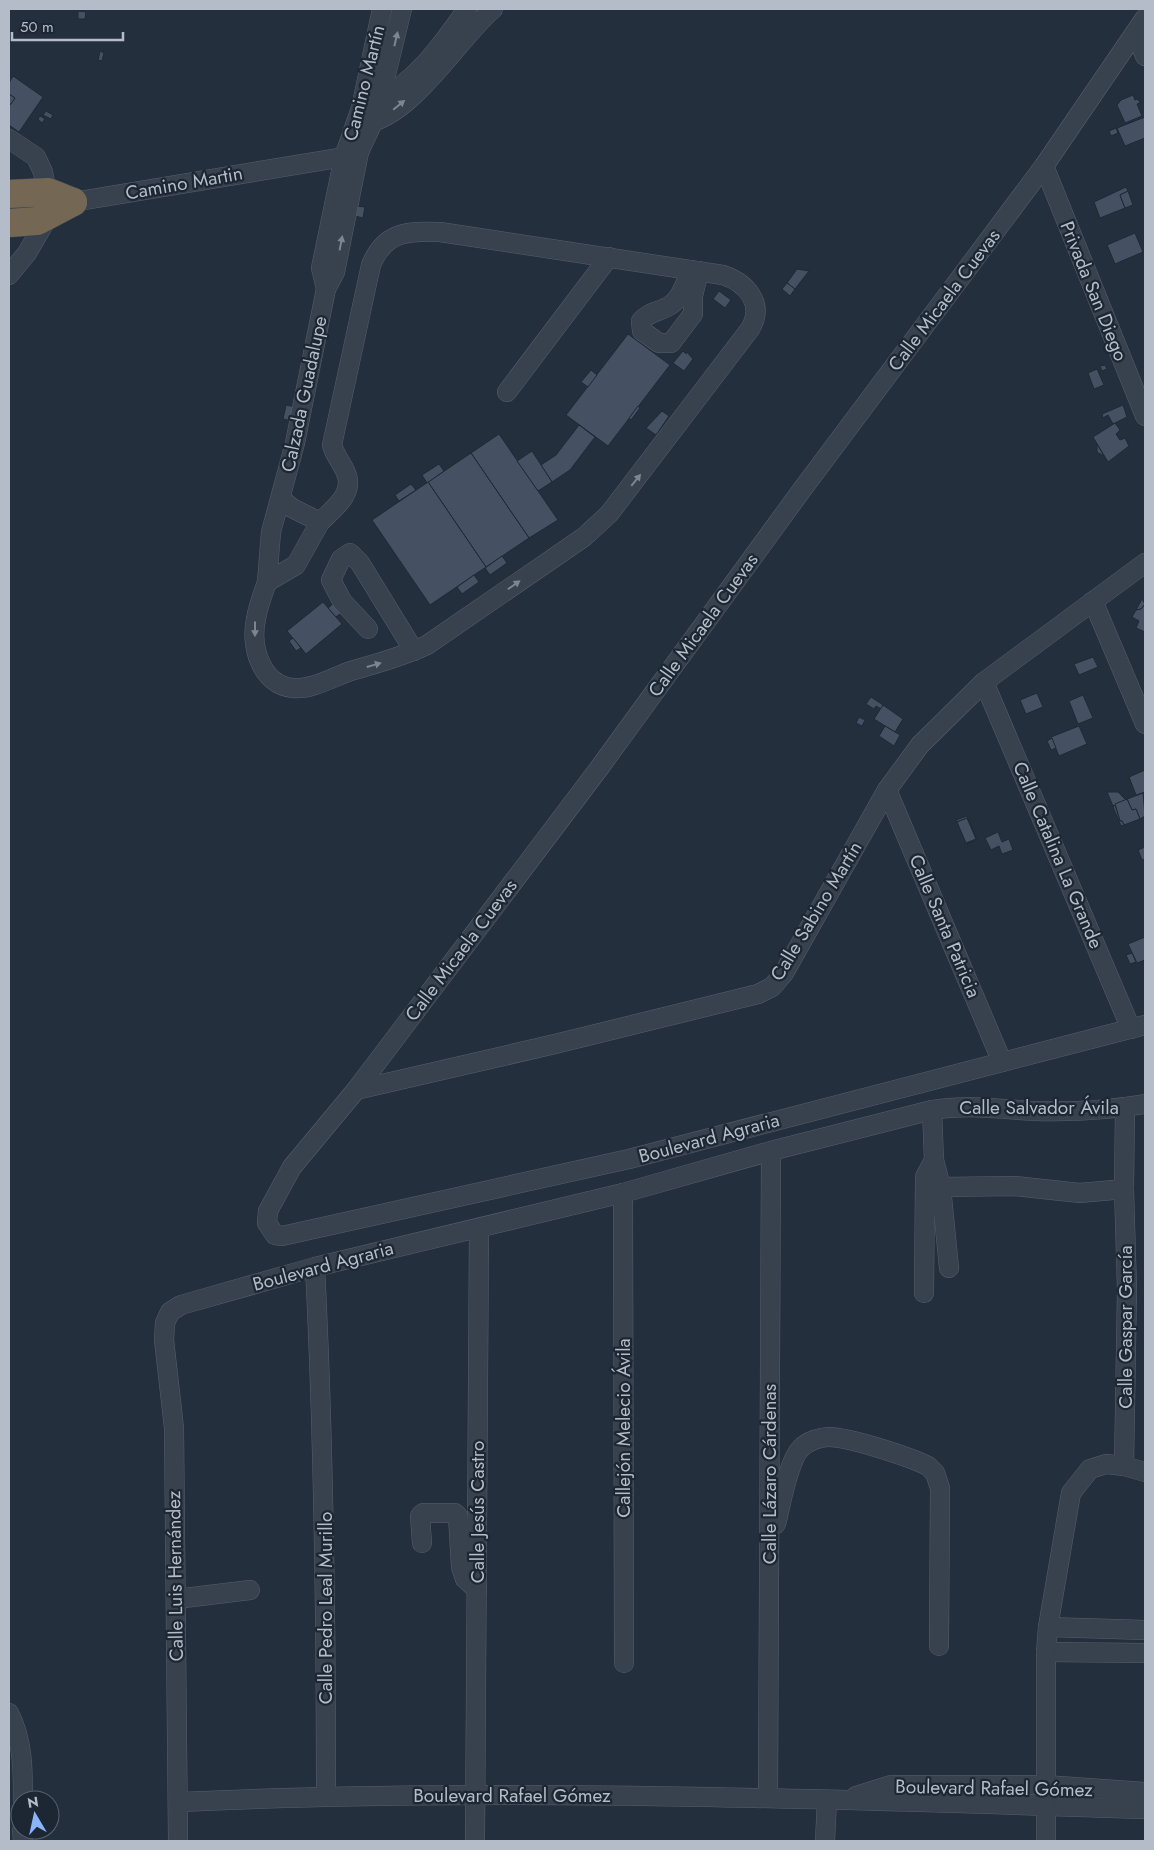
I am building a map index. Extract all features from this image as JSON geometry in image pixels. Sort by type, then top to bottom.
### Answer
[{"type":"highway","points":[[9,194],[54,204]]},
{"type":"highway","points":[[9,223],[37,221],[54,204]]},
{"type":"street","name":"Camino Martín","points":[[352,154],[363,118],[382,9]]},
{"type":"street","name":"Camino Martín","points":[[380,99],[402,9]]},
{"type":"street","points":[[363,118],[380,99],[409,79],[440,47],[467,9]]},
{"type":"street","points":[[363,118],[387,115],[417,90],[493,9]]},
{"type":"street","points":[[1140,26],[1145,56]]},
{"type":"street","name":"Calle Micaela Cuevas","points":[[271,1231],[267,1223],[268,1211],[292,1167],[356,1090],[600,767],[801,490],[1044,166],[1140,26]]},
{"type":"street","points":[[9,140],[36,157],[54,204],[27,253],[9,275]]},
{"type":"street","name":"Camino Martin","points":[[9,210],[352,154]]},
{"type":"street","name":"Calzada Guadalupe","points":[[267,582],[296,566],[320,522],[342,500],[348,490],[347,475],[332,445],[371,265],[383,245],[398,235],[424,231],[723,275],[742,283],[755,305],[755,322],[646,468],[608,514],[584,537],[427,645],[401,657],[310,685],[293,688],[276,682],[266,675],[255,644],[255,620],[267,582],[271,532],[295,443],[326,289],[321,268],[352,154]]},
{"type":"street","name":"Privada San Diego","points":[[1044,166],[1145,416]]},
{"type":"street","points":[[507,392],[609,257]]},
{"type":"street","points":[[281,499],[292,508],[320,522]]},
{"type":"street","points":[[368,629],[342,601],[331,580],[341,559],[350,553],[360,562],[414,651]]},
{"type":"street","name":"Calle Sabino Martín","points":[[356,1090],[556,1044],[758,994],[772,987],[784,973],[887,790],[920,746],[984,682],[1145,563]]},
{"type":"street","points":[[1093,602],[1145,724]]},
{"type":"street","name":"Calle Catalina La Grande","points":[[984,682],[1138,1027]]},
{"type":"street","name":"Calle Santa Patricia","points":[[887,790],[1002,1062]]},
{"type":"street","name":"Boulevard Agraria","points":[[271,1231],[275,1235],[282,1236],[629,1159],[1138,1027]]},
{"type":"street","name":"Calle Salvador Ávila","points":[[771,1151],[950,1107],[1037,1111],[1125,1108],[1145,1104]]},
{"type":"street","name":"Calle Gaspar García","points":[[1124,1466],[1128,1289],[1124,1189],[1125,1108]]},
{"type":"street","points":[[932,1110],[934,1160],[941,1187],[949,1268]]},
{"type":"street","name":"Boulevard Agraria","points":[[170,1312],[181,1305],[315,1266],[445,1234],[479,1229],[771,1151]]},
{"type":"street","name":"Calle Lázaro Cárdenas","points":[[768,1796],[771,1151]]},
{"type":"street","points":[[924,1293],[925,1177],[934,1160]]},
{"type":"street","points":[[941,1187],[1015,1186],[1080,1193],[1124,1189]]},
{"type":"street","name":"Callejón Melecio Ávila","points":[[623,1192],[624,1663]]},
{"type":"street","name":"Calle Jesús Castro","points":[[475,1841],[479,1229]]},
{"type":"street","name":"Calle Pedro Leal Murillo","points":[[315,1266],[323,1420],[326,1582],[326,1795]]},
{"type":"street","name":"Calle Luis Hernández","points":[[170,1312],[165,1324],[164,1340],[174,1428],[178,1841]]},
{"type":"street","points":[[769,1550],[792,1464],[800,1448],[813,1440],[828,1437],[844,1439],[928,1466],[935,1473],[940,1488],[940,1646]]},
{"type":"street","points":[[1046,1841],[1046,1652],[1048,1628],[1071,1493],[1090,1469],[1106,1464],[1124,1466],[1145,1472]]},
{"type":"street","points":[[422,1543],[420,1516],[423,1513],[455,1513],[458,1516],[461,1567],[465,1579],[477,1590]]},
{"type":"street","points":[[176,1599],[250,1590]]},
{"type":"street","points":[[1048,1628],[1145,1630]]},
{"type":"street","points":[[1046,1652],[1145,1653]]},
{"type":"street","points":[[9,1713],[19,1742],[23,1764],[22,1790]]},
{"type":"street","name":"Boulevard Rafael Gómez","points":[[836,1800],[891,1785],[1046,1785],[1145,1792]]},
{"type":"street","name":"Boulevard Rafael Gómez","points":[[179,1802],[326,1795],[768,1796],[836,1800],[1145,1809]]},
{"type":"street","points":[[825,1841],[836,1800]]},
{"type":"building","points":[[78,11],[86,12],[85,19],[78,19]]},
{"type":"building","points":[[100,51],[104,53],[102,61],[98,60]]},
{"type":"building","points":[[13,76],[43,97],[19,132],[9,125],[9,104],[15,98],[9,94],[9,83]]},
{"type":"building","points":[[9,94],[15,98],[10,105],[9,104]]},
{"type":"building","points":[[1133,95],[1135,100],[1138,99],[1140,103],[1137,104],[1142,116],[1125,123],[1117,105],[1121,100]]},
{"type":"building","points":[[46,111],[53,115],[51,119],[43,115]]},
{"type":"building","points":[[40,116],[45,119],[42,123],[38,119]]},
{"type":"building","points":[[1145,117],[1145,138],[1125,146],[1117,128]]},
{"type":"building","points":[[1116,128],[1118,133],[1111,136],[1109,131]]},
{"type":"building","points":[[1126,187],[1128,191],[1120,195],[1125,208],[1100,218],[1094,202]]},
{"type":"building","points":[[1128,191],[1133,205],[1125,208],[1120,195]]},
{"type":"building","points":[[357,206],[365,207],[363,218],[355,216]]},
{"type":"building","points":[[1135,233],[1143,252],[1115,264],[1107,245]]},
{"type":"building","points":[[797,269],[809,271],[795,289],[787,283]]},
{"type":"building","points":[[787,283],[795,289],[790,296],[782,289]]},
{"type":"building","points":[[719,291],[731,300],[725,308],[713,299]]},
{"type":"building","points":[[628,334],[670,365],[608,446],[566,415]]},
{"type":"building","points":[[683,351],[686,354],[687,352],[693,359],[684,371],[673,363]]},
{"type":"building","points":[[1105,365],[1107,369],[1102,371],[1100,366]]},
{"type":"building","points":[[1097,369],[1104,385],[1094,389],[1088,373]]},
{"type":"building","points":[[591,370],[597,375],[588,387],[581,382]]},
{"type":"building","points":[[286,405],[295,407],[292,421],[283,419]]},
{"type":"building","points":[[1123,405],[1127,417],[1113,424],[1108,415],[1103,418],[1102,414]]},
{"type":"building","points":[[638,406],[640,408],[631,420],[629,418]]},
{"type":"building","points":[[662,411],[669,416],[656,435],[646,428]]},
{"type":"building","points":[[1115,423],[1120,430],[1116,434],[1120,440],[1125,438],[1129,446],[1108,462],[1093,437]]},
{"type":"building","points":[[579,425],[595,437],[570,470],[552,482],[541,465],[556,455]]},
{"type":"building","points":[[499,434],[558,520],[529,538],[471,453]]},
{"type":"building","points":[[1097,444],[1104,456],[1097,452]]},
{"type":"building","points":[[532,451],[552,482],[538,491],[517,461]]},
{"type":"building","points":[[471,453],[529,538],[486,567],[428,482]]},
{"type":"building","points":[[439,464],[444,471],[427,483],[422,475]]},
{"type":"building","points":[[428,482],[486,567],[430,605],[372,520]]},
{"type":"building","points":[[411,484],[416,490],[399,501],[395,495]]},
{"type":"building","points":[[502,556],[507,563],[490,575],[485,568]]},
{"type":"building","points":[[474,575],[479,582],[462,594],[457,587]]},
{"type":"building","points":[[1142,599],[1145,604],[1141,609],[1136,610]]},
{"type":"building","points":[[323,602],[342,624],[306,654],[287,631]]},
{"type":"building","points":[[334,603],[342,612],[336,617],[328,608]]},
{"type":"building","points":[[1145,604],[1145,632],[1136,628],[1139,621],[1132,617],[1136,610],[1141,609]]},
{"type":"building","points":[[293,638],[301,648],[296,651],[289,641]]},
{"type":"building","points":[[1093,657],[1098,667],[1079,675],[1074,664]]},
{"type":"building","points":[[1037,693],[1043,707],[1026,714],[1020,700]]},
{"type":"building","points":[[1083,695],[1093,718],[1078,724],[1069,701]]},
{"type":"building","points":[[871,697],[883,705],[881,709],[876,706],[874,709],[866,704]]},
{"type":"building","points":[[883,705],[903,719],[895,732],[874,719]]},
{"type":"building","points":[[859,717],[865,720],[862,726],[856,723]]},
{"type":"building","points":[[885,726],[900,735],[894,746],[879,736]]},
{"type":"building","points":[[1079,726],[1087,744],[1059,756],[1051,737]]},
{"type":"building","points":[[1052,738],[1056,748],[1051,750],[1047,741]]},
{"type":"building","points":[[1145,770],[1145,792],[1136,795],[1129,777]]},
{"type":"building","points":[[1107,792],[1118,792],[1126,800],[1113,806]]},
{"type":"building","points":[[1143,793],[1145,816],[1140,819],[1136,809],[1132,810],[1127,799]]},
{"type":"building","points":[[1127,799],[1132,810],[1136,809],[1140,819],[1124,825],[1120,821],[1115,804]]},
{"type":"building","points":[[1115,805],[1120,821],[1124,825],[1121,826],[1113,807]]},
{"type":"building","points":[[967,816],[977,840],[967,844],[976,839],[967,818],[957,822],[956,820]]},
{"type":"building","points":[[967,818],[976,839],[966,843],[957,822]]},
{"type":"building","points":[[998,832],[1002,842],[1009,839],[1013,850],[1002,854],[999,846],[991,850],[985,838]]},
{"type":"building","points":[[1145,847],[1145,859],[1142,860],[1138,850]]},
{"type":"building","points":[[1145,937],[1145,960],[1137,963],[1128,944]]},
{"type":"building","points":[[1132,953],[1136,962],[1130,964],[1126,955]]}]
